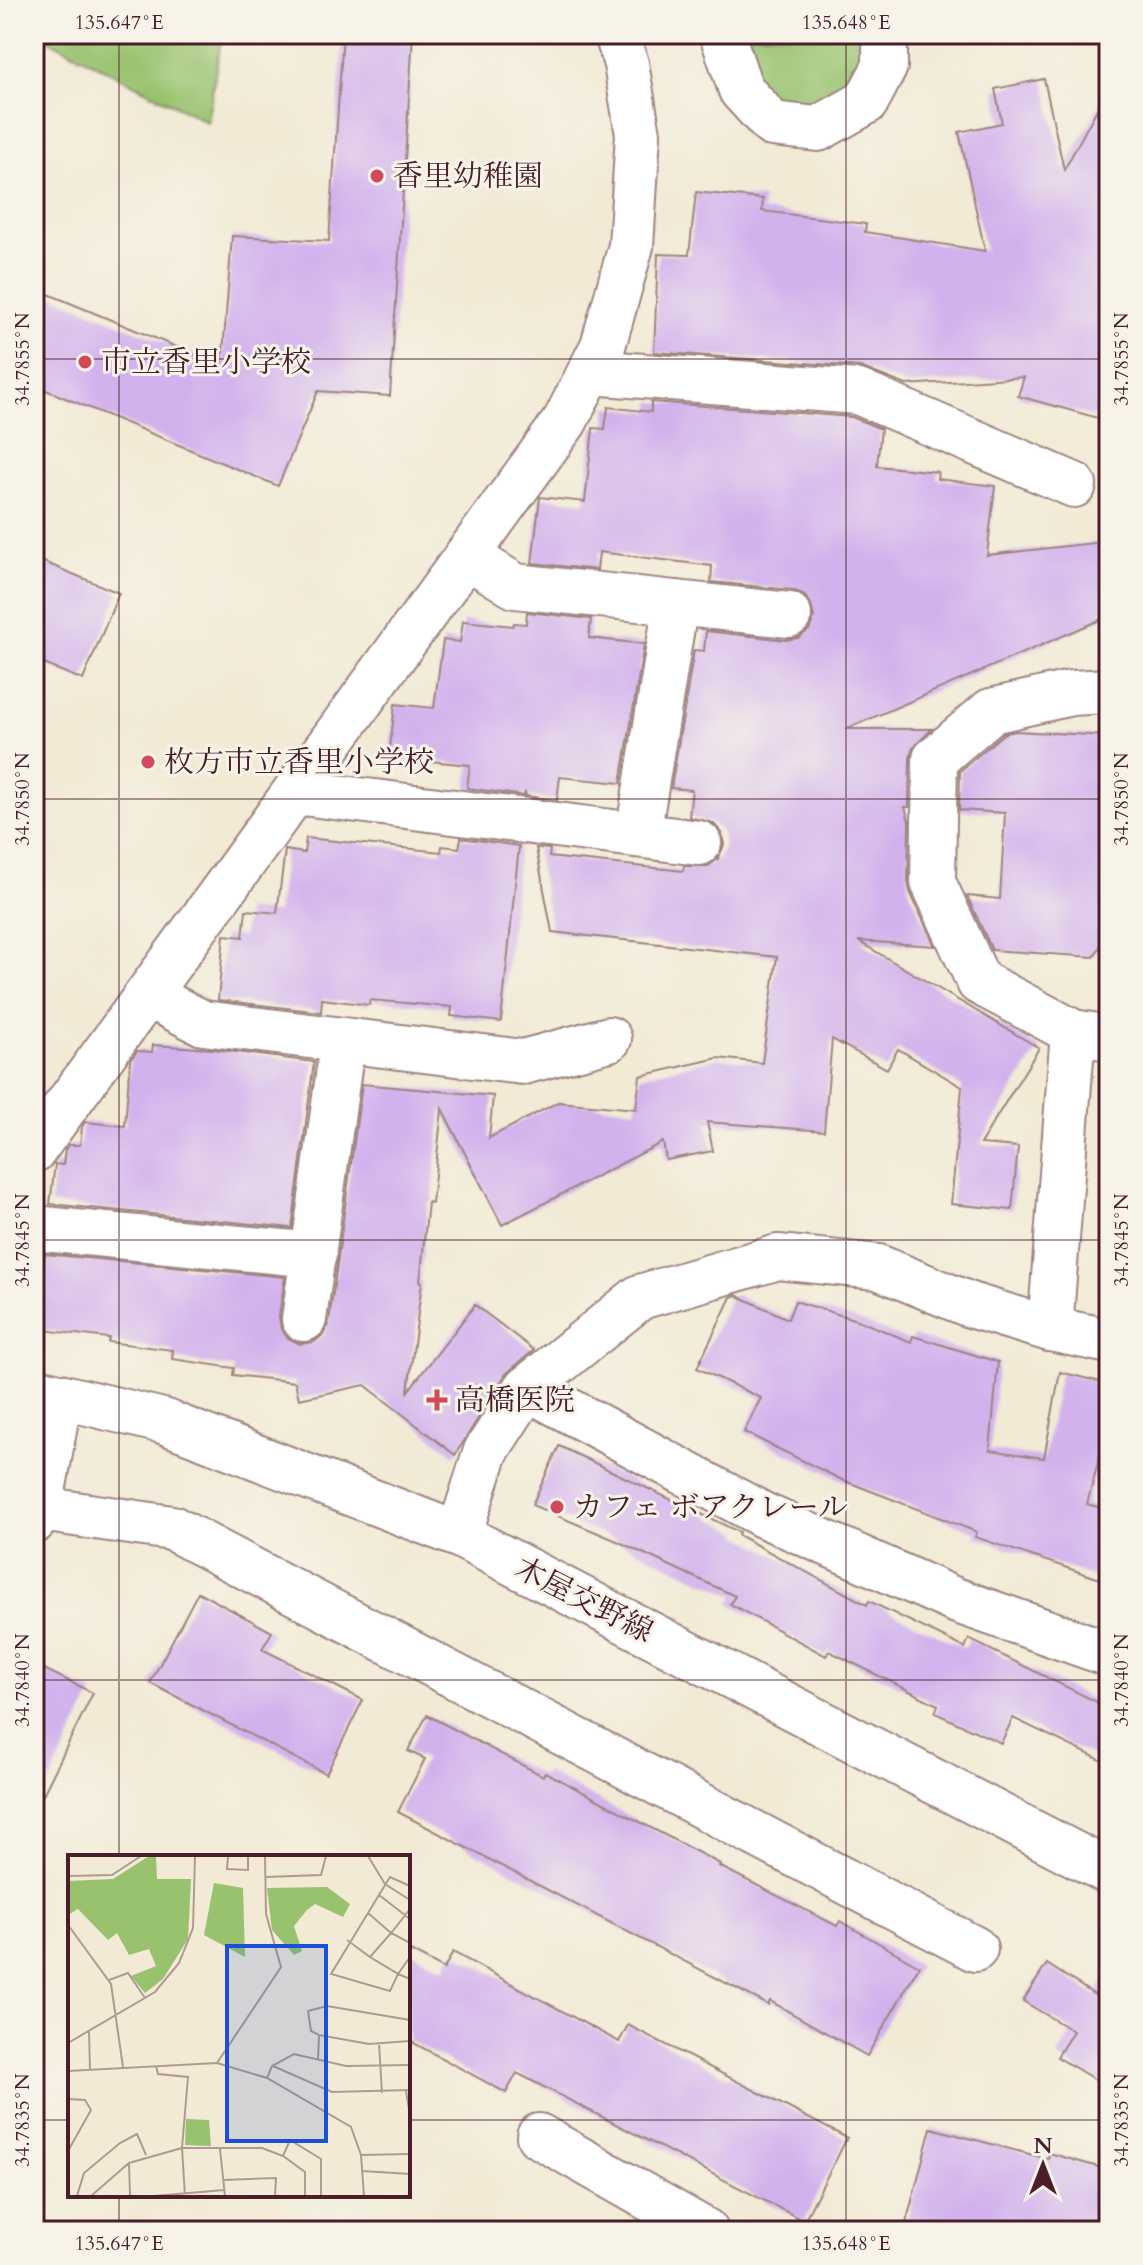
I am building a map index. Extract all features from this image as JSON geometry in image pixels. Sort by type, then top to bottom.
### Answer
[{"type":"street","points":[[34,1150],[565,421],[603,346],[631,246],[638,134],[626,64],[617,34]]},
{"type":"street","points":[[722,34],[741,90],[772,124],[818,129],[866,102],[885,66],[885,34]]},
{"type":"street","points":[[590,372],[858,392],[1074,485]]},
{"type":"street","points":[[467,556],[515,586],[789,615]]},
{"type":"street","points":[[638,835],[676,603]]},
{"type":"street","points":[[1050,1329],[1091,1035],[979,982],[933,882],[935,759],[991,711],[1071,693],[1109,691]]},
{"type":"street","points":[[295,792],[699,843]]},
{"type":"street","points":[[148,995],[203,1023],[523,1062],[609,1039]]},
{"type":"street","points":[[304,1319],[343,1040]]},
{"type":"street","points":[[34,1228],[314,1255]]},
{"type":"street","points":[[459,1535],[486,1451],[527,1388],[640,1297],[778,1257],[878,1267],[970,1305],[1050,1329],[1109,1341]]},
{"type":"street","points":[[527,1388],[777,1521],[955,1600],[1109,1654]]},
{"type":"street","points":[[47,1393],[37,1515],[172,1528],[975,1949]]},
{"type":"street","name":"木屋交野線","points":[[47,1393],[163,1421],[459,1535],[1109,1872]]},
{"type":"street","points":[[539,2136],[706,2231]]},
{"type":"green space","points":[[37,34],[222,34],[207,122]]},
{"type":"green space","points":[[740,34],[868,34],[868,48],[855,76],[835,98],[815,110],[795,110],[768,95]]},
{"type":"building","points":[[343,34],[413,34],[390,396],[318,391],[278,486],[34,385],[34,288],[222,366],[232,236],[329,241]]},
{"type":"building","points":[[1044,79],[1064,170],[1109,87],[1109,421],[1018,396],[1024,377],[906,385],[860,367],[654,352],[658,254],[689,255],[696,192],[763,199],[762,211],[866,224],[865,232],[985,251],[959,132],[1002,123],[995,89]]},
{"type":"building","points":[[651,402],[852,417],[881,429],[877,466],[938,472],[937,479],[995,486],[987,555],[1102,542],[1109,616],[846,729],[932,729],[912,749],[909,807],[905,807],[909,821],[910,892],[935,946],[858,941],[1039,1048],[980,1144],[1018,1147],[1012,1210],[951,1204],[962,1087],[898,1049],[887,1069],[832,1039],[824,1131],[707,1122],[713,1151],[666,1160],[663,1142],[502,1225],[442,1109],[432,1203],[428,1202],[422,1282],[408,1391],[475,1305],[534,1350],[506,1374],[455,1455],[365,1385],[299,1399],[295,1382],[233,1375],[234,1368],[172,1359],[173,1350],[34,1329],[45,1254],[285,1277],[279,1316],[281,1329],[288,1338],[300,1344],[314,1342],[324,1334],[329,1322],[362,1084],[493,1096],[489,1138],[558,1102],[636,1109],[640,1076],[718,1058],[762,1063],[777,957],[552,932],[536,848],[550,849],[549,857],[683,871],[684,866],[708,866],[718,859],[724,845],[722,833],[713,823],[689,817],[692,790],[671,788],[694,650],[704,651],[706,631],[786,640],[798,638],[809,630],[814,618],[811,604],[803,594],[792,590],[711,582],[712,566],[599,552],[597,570],[532,563],[540,497],[585,502],[593,428],[605,429],[608,407],[651,412]]},
{"type":"building","points":[[34,558],[119,593],[83,680],[34,660]]},
{"type":"building","points":[[527,612],[591,619],[589,638],[644,644],[621,783],[560,777],[557,800],[526,796],[525,792],[524,796],[467,788],[470,765],[389,757],[395,704],[434,708],[443,640],[460,642],[463,621],[513,626],[514,623],[526,624]]},
{"type":"building","points":[[1015,731],[1109,736],[1109,931],[1094,957],[992,950],[967,896],[1000,899],[1005,813],[959,810],[960,771],[1003,734]]},
{"type":"building","points":[[306,838],[441,852],[442,846],[459,848],[461,838],[519,846],[501,1022],[451,1016],[452,1007],[370,1000],[369,1005],[322,999],[321,1012],[218,1000],[224,935],[243,937],[246,910],[277,913],[285,850],[304,853]]},
{"type":"building","points":[[153,1045],[314,1062],[292,1228],[50,1204],[55,1164],[63,1165],[69,1145],[80,1145],[85,1122],[125,1126],[130,1061],[137,1051],[152,1052]]},
{"type":"building","points":[[736,1295],[788,1319],[795,1301],[860,1321],[911,1342],[913,1336],[998,1362],[990,1450],[1044,1458],[1060,1372],[1109,1384],[1109,1421],[1087,1504],[1109,1510],[1109,1582],[975,1537],[977,1532],[840,1479],[744,1432],[761,1398],[697,1368],[731,1297]]},
{"type":"building","points":[[559,1446],[739,1532],[738,1535],[867,1605],[869,1601],[965,1648],[969,1639],[1109,1708],[1109,1764],[1013,1718],[1001,1743],[935,1713],[938,1705],[829,1651],[826,1656],[730,1604],[735,1596],[532,1505]]},
{"type":"building","points":[[198,1592],[272,1632],[262,1649],[363,1700],[326,1774],[150,1683]]},
{"type":"building","points":[[34,1664],[93,1693],[34,1813]]},
{"type":"building","points":[[427,1715],[543,1776],[545,1772],[837,1926],[840,1921],[919,1966],[867,2056],[770,2001],[768,2005],[398,1812],[425,1759],[408,1751]]},
{"type":"building","points":[[410,1951],[444,1969],[453,1952],[619,2042],[628,2025],[847,2138],[804,2221],[517,2073],[506,2093],[410,2041]]},
{"type":"building","points":[[1047,1964],[1095,1995],[1109,1972],[1109,2088],[1057,2057],[1073,2031],[1023,2001]]},
{"type":"building","points":[[931,2128],[1048,2159],[1049,2153],[1109,2170],[1109,2231],[904,2231]]},
{"type":"place","name":"香里幼稚園","points":[[377,176]]},
{"type":"place","name":"市立香里小学校","points":[[85,362]]},
{"type":"place","name":"枚方市立香里小学校","points":[[148,762]]},
{"type":"place","name":"高橋医院","points":[[437,1400]]},
{"type":"place","name":"カフェ ボアクレール","points":[[557,1507]]}]
